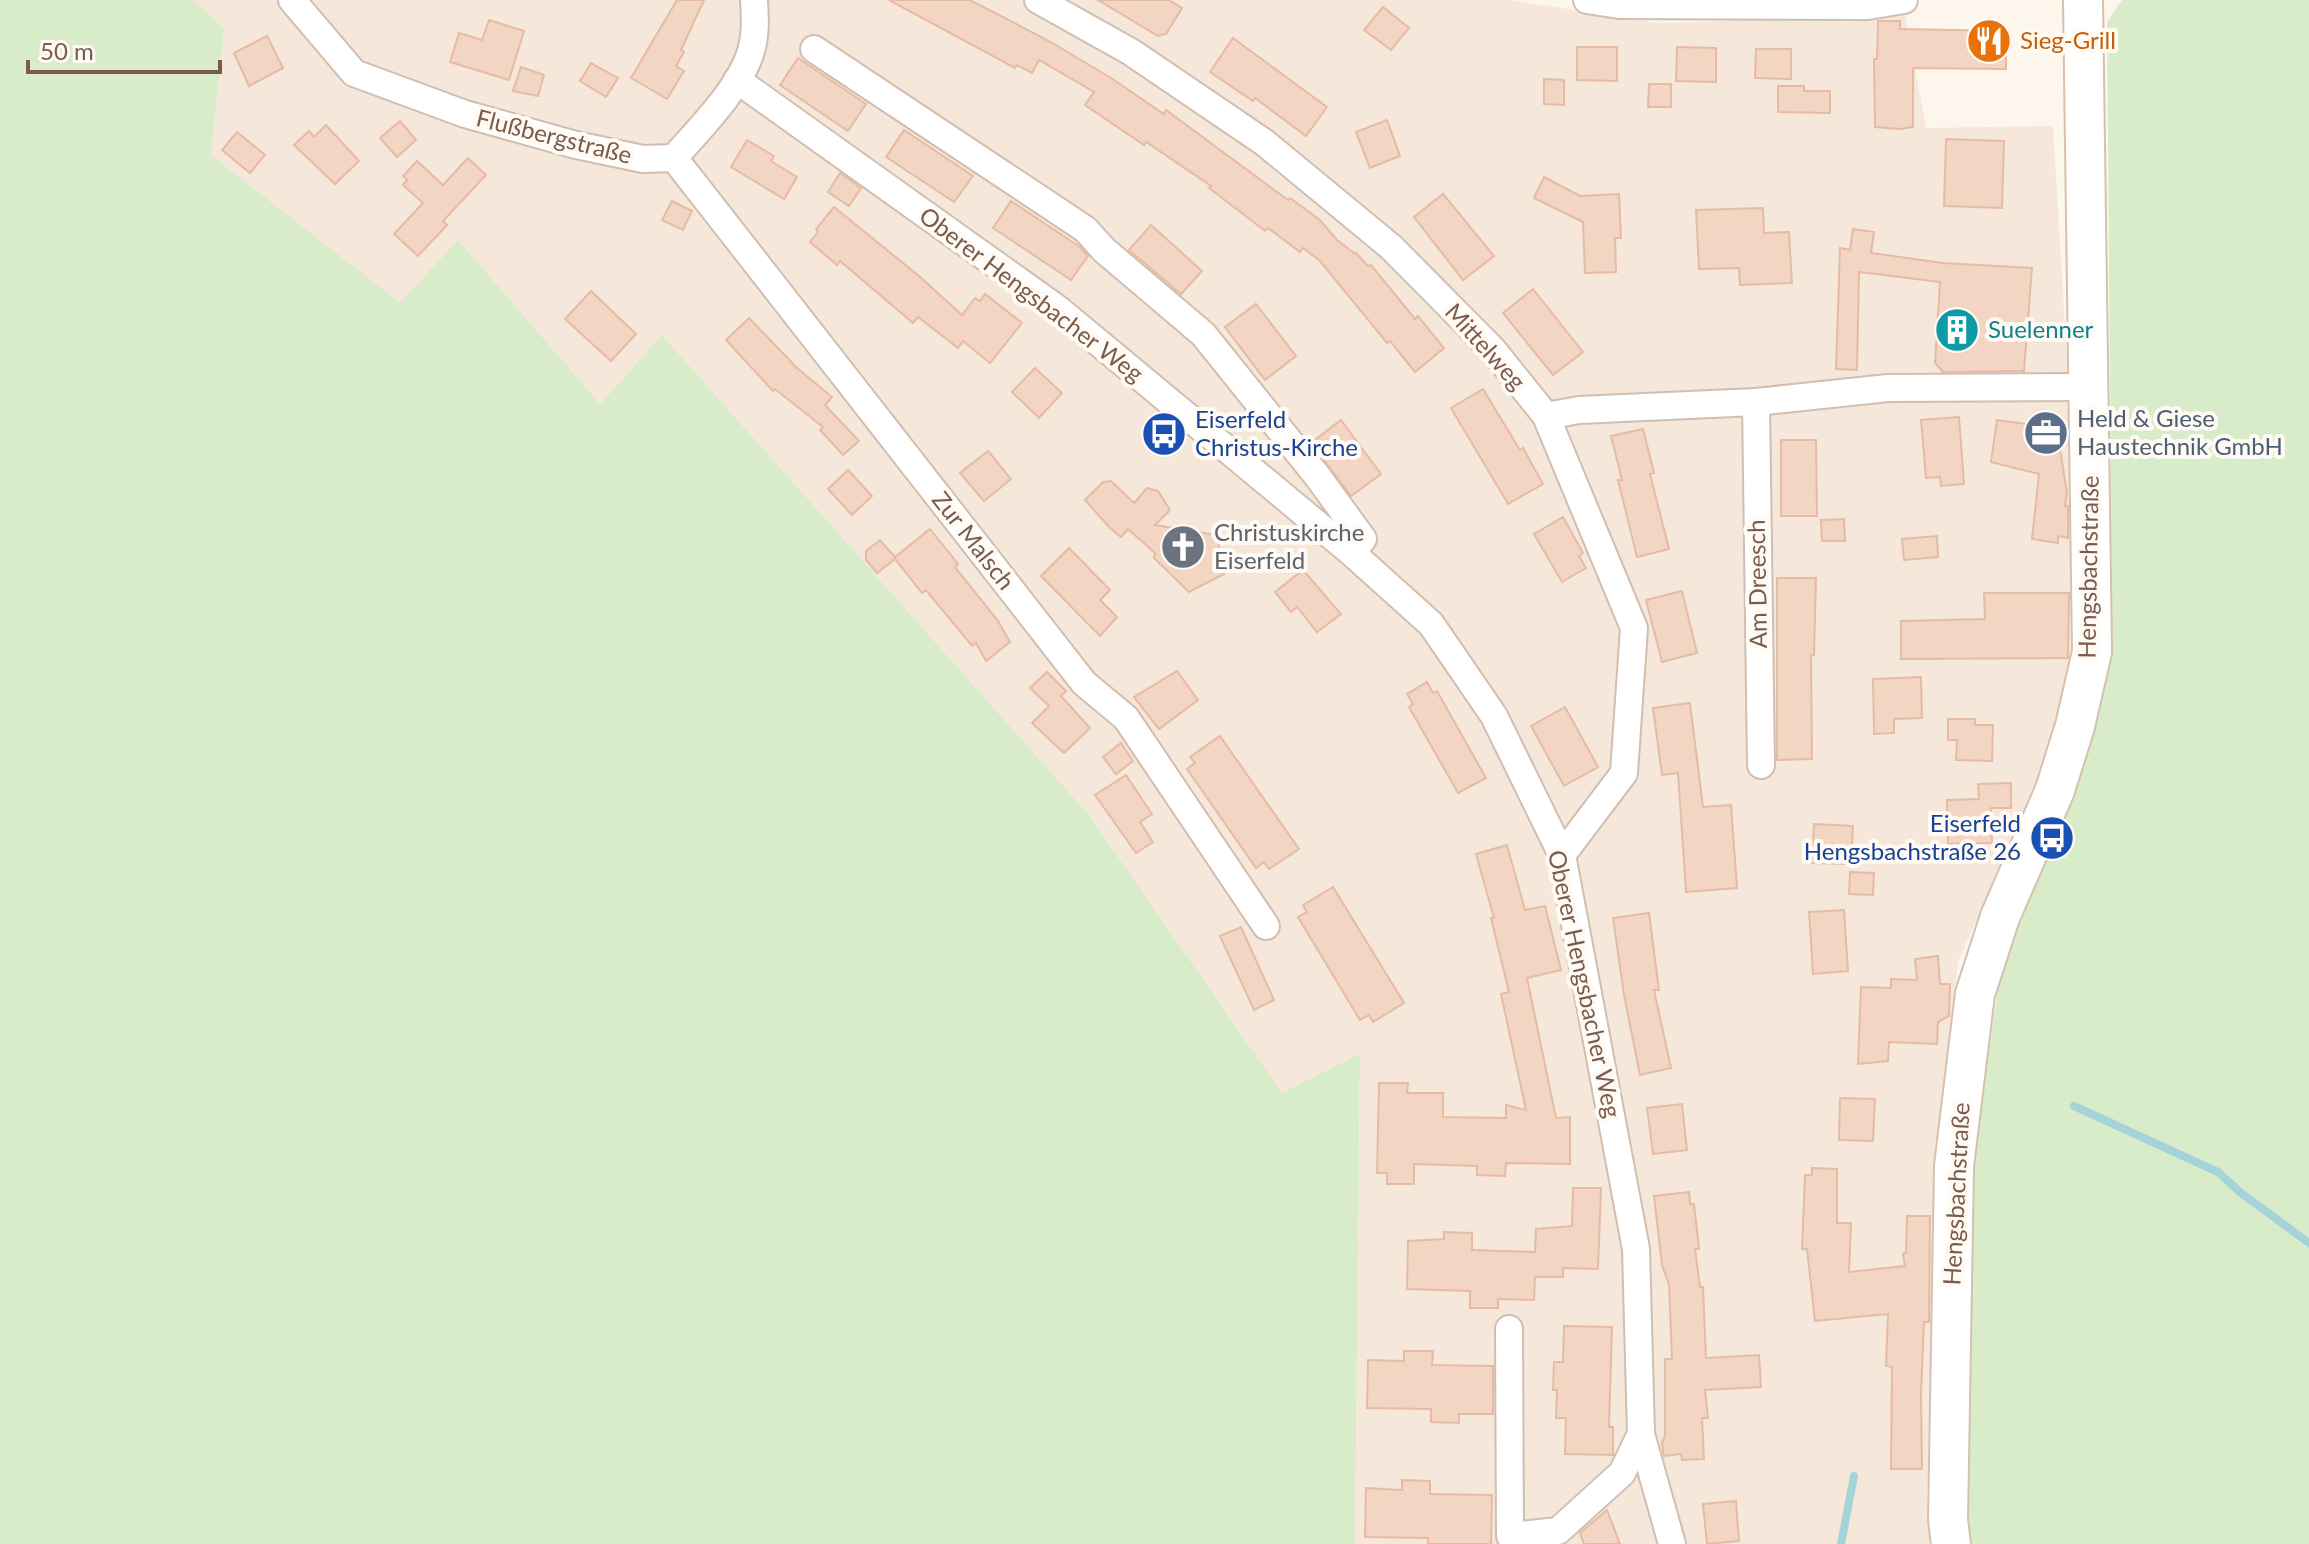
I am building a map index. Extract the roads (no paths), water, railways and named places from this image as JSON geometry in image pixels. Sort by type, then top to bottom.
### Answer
[{"type":"street","name":"Flußbergstraße","points":[[292,0],[354,73],[465,114],[576,145],[643,159],[674,158]]},
{"type":"street","points":[[674,158],[737,80],[751,52],[754,0]]},
{"type":"street","name":"Mittelweg","points":[[1038,0],[1131,52],[1290,163],[1391,247],[1493,350],[1546,416],[1634,628],[1624,773],[1562,855]]},
{"type":"street","points":[[1587,0],[1619,5],[1868,6],[1904,0]]},
{"type":"street","name":"Hengsbachstraße","points":[[1951,1544],[1948,1520],[1954,1166],[1975,994],[2000,917],[2055,790],[2075,726],[2092,652],[2083,0]]},
{"type":"street","points":[[814,49],[1085,229],[1104,250],[1203,334],[1318,477],[1363,539],[1352,553]]},
{"type":"street","name":"Oberer Hengsbacher Weg","points":[[737,80],[1058,309],[1352,553],[1431,624],[1494,716],[1562,855],[1636,1249],[1641,1434],[1672,1544]]},
{"type":"street","name":"Zur Malsch","points":[[674,158],[1084,683],[1126,718],[1266,926]]},
{"type":"street","points":[[1546,416],[1579,410],[1756,402],[1888,388],[2089,387]]},
{"type":"street","name":"Am Dreesch","points":[[1756,402],[1761,765]]},
{"type":"street","name":"Oberer Hengsbacher Weg","points":[[1509,1329],[1510,1536],[1558,1531],[1622,1473],[1641,1434]]},
{"type":"waterway","points":[[2074,1106],[2218,1172],[2241,1193],[2309,1243]]},
{"type":"waterway","points":[[1841,1544],[1854,1476]]},
{"type":"place","name":"Sieg-Grill","points":[[1989,41]]},
{"type":"place","name":"Suelenner","points":[[1957,330]]},
{"type":"place","name":"Held & Giese Haustechnik GmbH","points":[[2046,433]]},
{"type":"place","name":"Eiserfeld Christus-Kirche","points":[[1164,434]]},
{"type":"place","name":"Christuskirche Eiserfeld","points":[[1183,547]]},
{"type":"place","name":"Eiserfeld Hengsbachstraße 26","points":[[2052,838]]}]
